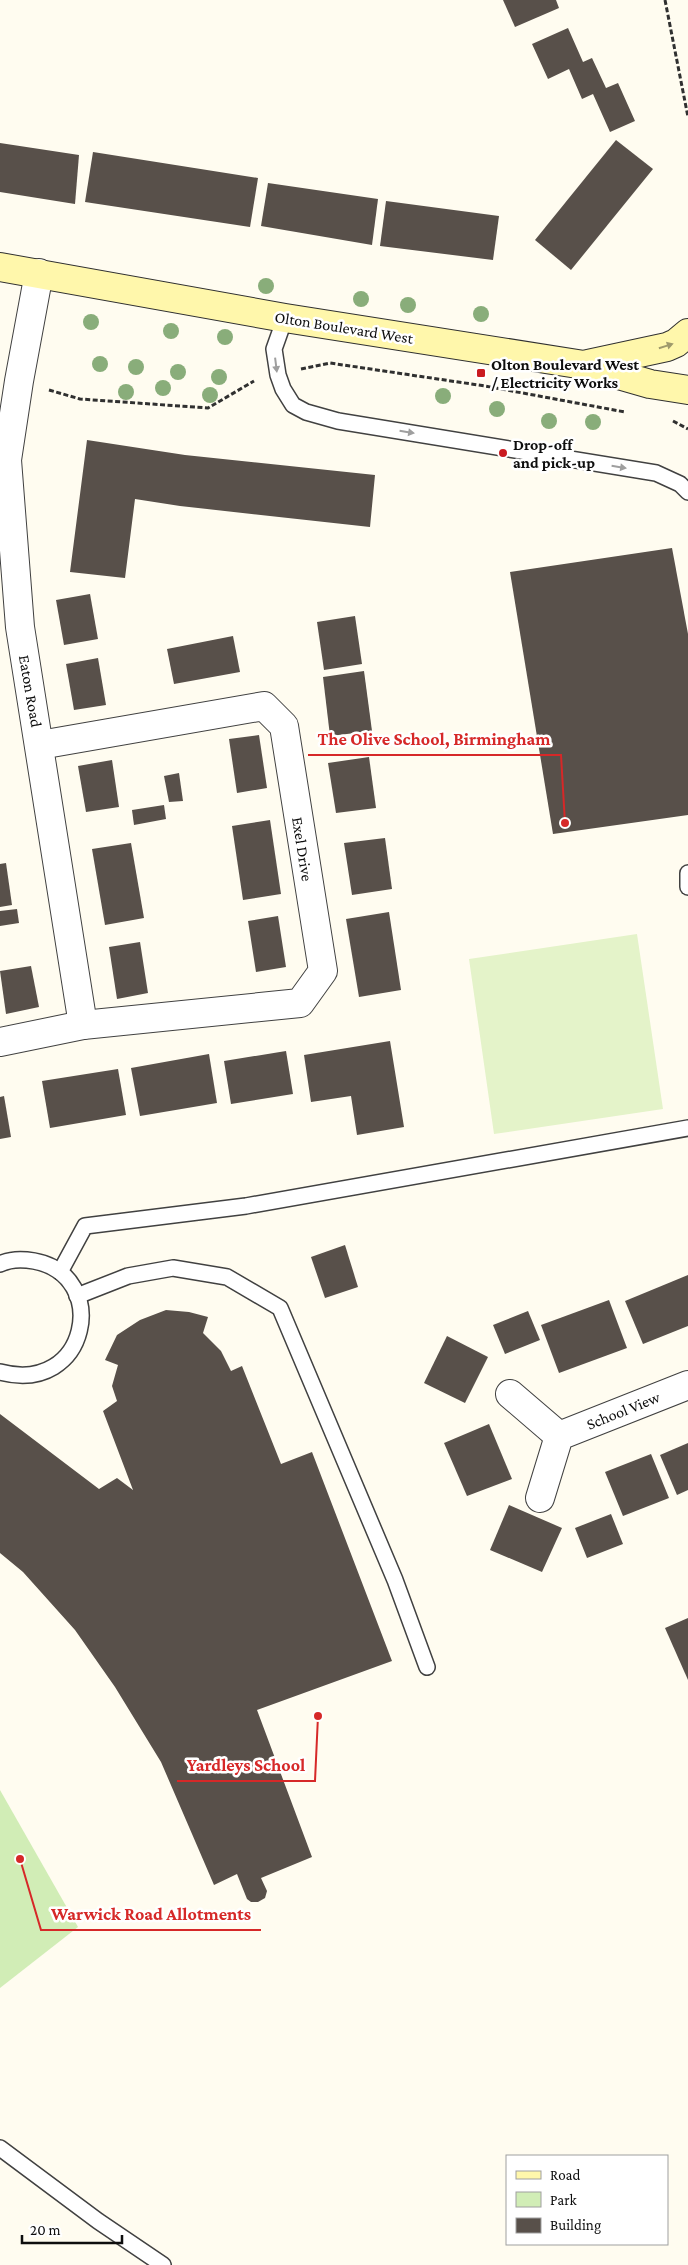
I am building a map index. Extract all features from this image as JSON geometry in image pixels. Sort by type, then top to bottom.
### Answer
[{"type":"street","name":"Olton Boulevard West","points":[[0,267],[285,318],[584,365],[650,384],[687,390]]},
{"type":"street","name":"Eaton Road","points":[[39,273],[7,460],[10,629],[40,745],[84,1025]]},
{"type":"street","points":[[584,365],[667,347],[688,333]]},
{"type":"street","name":"Exel Drive","points":[[40,745],[264,706],[284,726],[323,971],[300,1003],[84,1025]]},
{"type":"street","points":[[0,1042],[84,1025]]},
{"type":"street","name":"School View","points":[[559,1436],[688,1385]]},
{"type":"street","points":[[510,1394],[559,1436],[540,1498]]},
{"type":"lane","points":[[285,318],[274,349],[278,375],[283,389],[293,405],[306,412],[338,421],[656,473],[680,484],[688,492]]},
{"type":"lane","points":[[688,873],[688,887]]},
{"type":"lane","points":[[60,1272],[85,1226],[246,1206],[688,1128]]},
{"type":"lane","points":[[0,1264],[23,1259],[42,1262],[60,1272],[70,1283],[77,1296],[81,1316],[79,1336],[69,1353],[55,1367],[36,1375],[16,1376],[0,1372]]},
{"type":"lane","points":[[77,1296],[128,1276],[173,1268],[227,1277],[280,1308],[395,1580],[427,1667]]},
{"type":"lane","points":[[0,2148],[98,2221],[163,2265]]},
{"type":"path","points":[[665,0],[688,117]]},
{"type":"path","points":[[19,381],[80,399],[208,408],[260,378],[330,363],[485,386],[626,412]]},
{"type":"path","points":[[673,420],[687,390]]},
{"type":"path","points":[[664,419],[673,420],[688,429]]},
{"type":"green space","points":[[637,934],[663,1109],[494,1134],[469,959]]},
{"type":"green space","points":[[0,1790],[78,1927],[0,1988]]},
{"type":"building","points":[[503,0],[556,0],[559,8],[515,27]]},
{"type":"building","points":[[568,28],[583,62],[592,58],[606,88],[618,83],[635,121],[610,132],[593,94],[582,99],[569,69],[548,79],[532,44]]},
{"type":"building","points":[[616,140],[653,169],[571,270],[535,240]]},
{"type":"building","points":[[0,143],[79,155],[75,204],[0,192]]},
{"type":"building","points":[[93,152],[258,178],[250,227],[85,202]]},
{"type":"building","points":[[268,183],[378,199],[372,245],[261,226]]},
{"type":"building","points":[[386,201],[499,216],[493,260],[380,246]]},
{"type":"building","points":[[87,440],[185,455],[375,475],[370,527],[180,506],[135,499],[125,578],[70,572]]},
{"type":"building","points":[[672,548],[688,634],[688,815],[553,834],[510,572]]},
{"type":"building","points":[[90,594],[98,639],[64,645],[56,600]]},
{"type":"building","points":[[355,616],[362,664],[324,670],[317,622]]},
{"type":"building","points":[[233,636],[240,672],[174,684],[167,649]]},
{"type":"building","points":[[98,658],[106,705],[74,710],[66,664]]},
{"type":"building","points":[[364,671],[372,731],[330,736],[323,677]]},
{"type":"building","points":[[259,735],[267,788],[237,793],[229,739]]},
{"type":"building","points":[[369,757],[376,808],[336,813],[328,763]]},
{"type":"building","points":[[112,760],[119,807],[86,812],[78,766]]},
{"type":"building","points":[[179,773],[183,801],[169,802],[164,776]]},
{"type":"building","points":[[164,805],[166,819],[134,825],[132,810]]},
{"type":"building","points":[[270,820],[281,894],[243,900],[232,826]]},
{"type":"building","points":[[385,838],[392,889],[352,895],[344,843]]},
{"type":"building","points":[[131,843],[144,918],[105,925],[92,849]]},
{"type":"building","points":[[6,863],[12,905],[0,907],[0,864]]},
{"type":"building","points":[[17,909],[19,923],[0,926],[0,911]]},
{"type":"building","points":[[389,912],[401,990],[359,997],[346,919]]},
{"type":"building","points":[[278,916],[286,967],[256,972],[248,921]]},
{"type":"building","points":[[140,942],[148,993],[117,999],[109,947]]},
{"type":"building","points":[[31,966],[39,1007],[6,1014],[0,971]]},
{"type":"building","points":[[390,1041],[404,1127],[357,1135],[351,1096],[311,1102],[304,1055]]},
{"type":"building","points":[[286,1051],[293,1094],[231,1104],[224,1061]]},
{"type":"building","points":[[209,1054],[217,1103],[140,1116],[131,1068]]},
{"type":"building","points":[[118,1069],[126,1115],[50,1128],[42,1081]]},
{"type":"building","points":[[4,1096],[11,1137],[0,1139],[0,1097]]},
{"type":"building","points":[[345,1245],[358,1287],[325,1298],[311,1257]]},
{"type":"building","points":[[688,1275],[688,1326],[643,1344],[625,1301]]},
{"type":"building","points":[[609,1300],[627,1348],[559,1373],[541,1325]]},
{"type":"building","points":[[166,1310],[189,1312],[208,1317],[203,1333],[221,1351],[231,1371],[242,1366],[281,1464],[312,1452],[392,1661],[257,1710],[312,1857],[261,1878],[267,1891],[265,1898],[258,1902],[251,1902],[247,1899],[237,1874],[214,1885],[161,1762],[115,1687],[75,1630],[23,1572],[0,1553],[0,1414],[99,1489],[117,1478],[133,1490],[103,1411],[117,1401],[112,1386],[118,1365],[105,1360],[117,1335],[140,1320]]},
{"type":"building","points":[[528,1311],[540,1340],[505,1354],[493,1325]]},
{"type":"building","points":[[447,1336],[488,1357],[465,1403],[424,1383]]},
{"type":"building","points":[[489,1424],[512,1479],[467,1496],[444,1443]]},
{"type":"building","points":[[688,1443],[688,1490],[677,1495],[660,1455]]},
{"type":"building","points":[[651,1454],[669,1498],[623,1516],[605,1472]]},
{"type":"building","points":[[509,1505],[562,1528],[542,1572],[490,1550]]},
{"type":"building","points":[[611,1514],[623,1544],[587,1558],[575,1528]]},
{"type":"building","points":[[688,1618],[688,1680],[665,1628]]},
{"type":"place","name":"Olton Boulevard West / Electricity Works","points":[[481,373]]},
{"type":"place","name":"Drop-off and pick-up","points":[[503,453]]},
{"type":"place","name":"The Olive School, Birmingham","points":[[565,823]]},
{"type":"place","name":"Yardleys School","points":[[318,1716]]},
{"type":"place","name":"Warwick Road Allotments","points":[[20,1859]]}]
